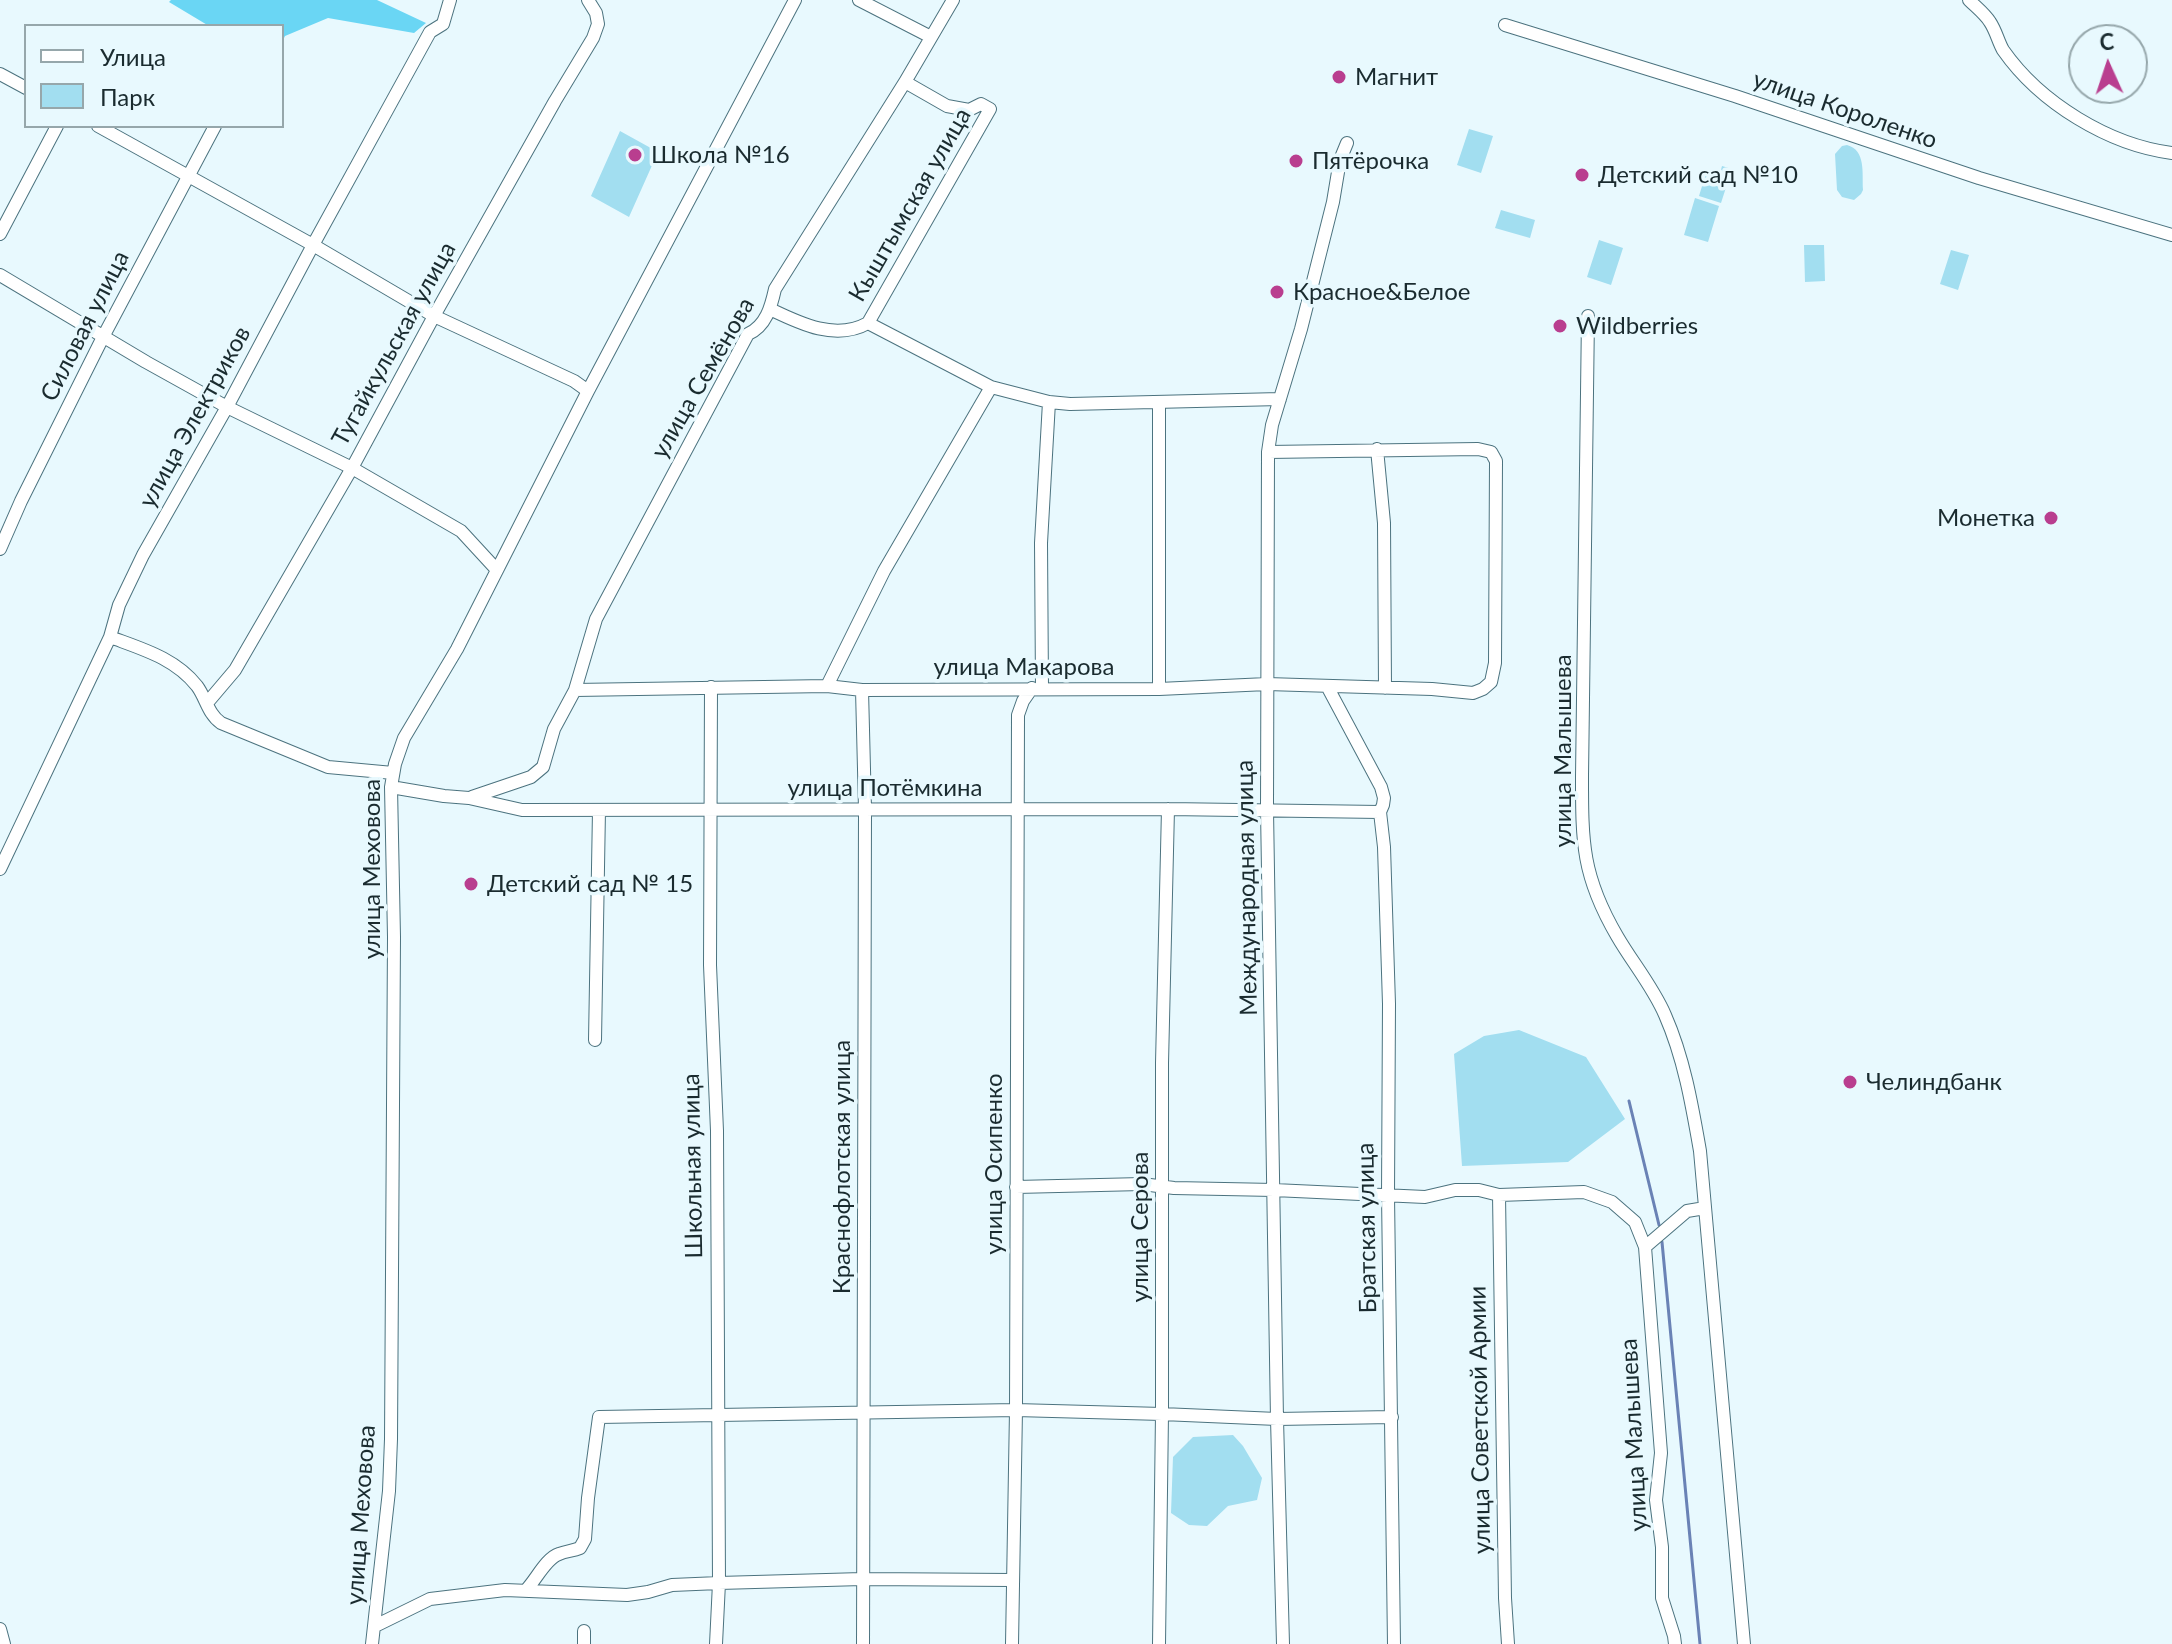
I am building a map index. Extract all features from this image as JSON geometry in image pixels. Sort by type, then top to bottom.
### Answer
[{"type":"street","name":"улица Электриков","points":[[0,869],[6,842],[110,637],[119,605],[143,555],[227,407],[430,32],[443,24],[450,0]]},
{"type":"street","name":"Тугайкульская улица","points":[[207,703],[235,670],[593,38],[598,24],[588,0]]},
{"type":"street","name":"улица Меховова","points":[[372,1644],[389,1491],[391,1439],[393,773],[404,738],[457,649],[588,391],[795,0]]},
{"type":"street","points":[[859,0],[931,37]]},
{"type":"street","name":"улица Семёнова","points":[[469,798],[531,777],[543,767],[554,729],[575,690],[596,619],[748,334],[758,330],[770,309],[775,289],[953,0]]},
{"type":"street","points":[[1969,0],[1990,22],[2002,48],[2055,104],[2111,136],[2141,147],[2172,153]]},
{"type":"street","name":"улица Короленко","points":[[1505,25],[1735,96],[1979,178],[2172,235]]},
{"type":"street","points":[[0,74],[24,87]]},
{"type":"street","name":"Кыштымская улица","points":[[868,323],[990,109],[981,104],[969,110],[947,106],[905,82]]},
{"type":"street","points":[[0,234],[56,128]]},
{"type":"street","points":[[102,128],[434,316],[574,381],[588,391]]},
{"type":"street","name":"Силовая улица","points":[[0,549],[103,337],[214,128]]},
{"type":"street","name":"Международная улица","points":[[1283,1644],[1267,810],[1268,452],[1272,425],[1306,307],[1333,202],[1340,160],[1347,143]]},
{"type":"street","points":[[0,275],[227,407],[352,468],[461,531],[496,569]]},
{"type":"street","points":[[770,309],[803,325],[837,331],[855,330],[868,323],[991,387],[1049,402],[1280,399]]},
{"type":"street","name":"улица Малышева","points":[[1588,316],[1583,849],[1595,895],[1664,1012],[1679,1052],[1690,1098],[1700,1151],[1744,1644]]},
{"type":"street","points":[[827,686],[884,571],[991,387]]},
{"type":"street","name":"улица Осипенко","points":[[1012,1644],[1016,1410],[1018,715],[1023,701],[1037,688],[1049,402]]},
{"type":"street","points":[[1159,402],[1159,689]]},
{"type":"street","points":[[1268,452],[1377,449],[1384,523],[1385,688]]},
{"type":"street","name":"улица Макарова","points":[[575,690],[827,686],[862,690],[1159,689],[1267,684],[1473,693],[1483,689],[1491,682],[1495,663],[1496,461],[1491,452],[1478,449],[1377,449]]},
{"type":"street","points":[[110,637],[173,663],[197,686],[210,713],[221,723],[328,767],[393,773]]},
{"type":"street","name":"Братская улица","points":[[1327,686],[1381,787],[1383,805],[1380,812],[1389,1004],[1388,1195],[1394,1644]]},
{"type":"street","name":"Школьная улица","points":[[711,687],[710,965],[717,1131],[719,1583],[716,1644]]},
{"type":"street","name":"Краснофлотская улица","points":[[862,690],[865,809],[863,1644]]},
{"type":"street","name":"улица Потёмкина","points":[[391,787],[469,798],[522,810],[1168,809],[1380,812]]},
{"type":"street","name":"улица Серова","points":[[1159,1644],[1162,1063],[1168,809]]},
{"type":"street","points":[[595,1040],[599,810]]},
{"type":"street","points":[[1016,1187],[1142,1184],[1425,1197],[1455,1190],[1479,1190],[1499,1195],[1584,1192],[1612,1202],[1635,1222],[1645,1247],[1687,1211],[1705,1208]]},
{"type":"street","name":"улица Советской Армии","points":[[1499,1195],[1508,1644]]},
{"type":"street","name":"улица Малышева","points":[[1645,1247],[1661,1453],[1656,1500],[1662,1547],[1662,1598],[1675,1644]]},
{"type":"street","points":[[526,1590],[539,1577],[548,1560],[580,1548],[585,1539],[599,1417],[1016,1410],[1277,1419],[1392,1417]]},
{"type":"street","points":[[375,1626],[430,1599],[470,1593],[526,1590],[627,1595],[672,1585],[719,1583],[862,1579],[1012,1580]]},
{"type":"street","points":[[0,1629],[4,1644]]},
{"type":"green space","points":[[1469,129],[1493,136],[1481,173],[1457,165]]},
{"type":"green space","points":[[620,131],[658,152],[629,217],[591,196]]},
{"type":"green space","points":[[1847,145],[1857,152],[1862,163],[1863,190],[1854,200],[1842,197],[1837,190],[1835,154]]},
{"type":"green space","points":[[1722,166],[1732,169],[1721,203],[1699,196],[1706,173],[1719,177]]},
{"type":"green space","points":[[1695,198],[1719,206],[1708,242],[1684,235]]},
{"type":"green space","points":[[1501,210],[1535,220],[1530,238],[1495,228]]},
{"type":"green space","points":[[1599,240],[1623,248],[1611,285],[1587,277]]},
{"type":"green space","points":[[1804,245],[1824,245],[1825,281],[1805,282]]},
{"type":"green space","points":[[1951,250],[1969,255],[1958,290],[1940,284]]},
{"type":"green space","points":[[1519,1030],[1586,1057],[1625,1119],[1568,1162],[1462,1166],[1454,1054],[1484,1036]]},
{"type":"green space","points":[[1233,1435],[1262,1478],[1257,1500],[1228,1506],[1207,1526],[1189,1525],[1171,1513],[1173,1457],[1193,1437]]},
{"type":"shaded area","points":[[377,0],[426,23],[414,33],[328,18],[284,38],[284,24],[206,24],[169,2]]},
{"type":"waterway","points":[[1629,1101],[1659,1225]]},
{"type":"waterway","points":[[1662,1242],[1700,1644]]},
{"type":"place","name":"Магнит","points":[[1339,77]]},
{"type":"place","name":"Школа №16","points":[[635,155]]},
{"type":"place","name":"Пятёрочка","points":[[1296,161]]},
{"type":"place","name":"Детский сад №10","points":[[1582,175]]},
{"type":"place","name":"Красное&Белое","points":[[1277,292]]},
{"type":"place","name":"Wildberries","points":[[1560,326]]},
{"type":"place","name":"Монетка","points":[[2051,518]]},
{"type":"place","name":"Детский сад № 15","points":[[471,884]]},
{"type":"place","name":"Челиндбанк","points":[[1850,1082]]}]
